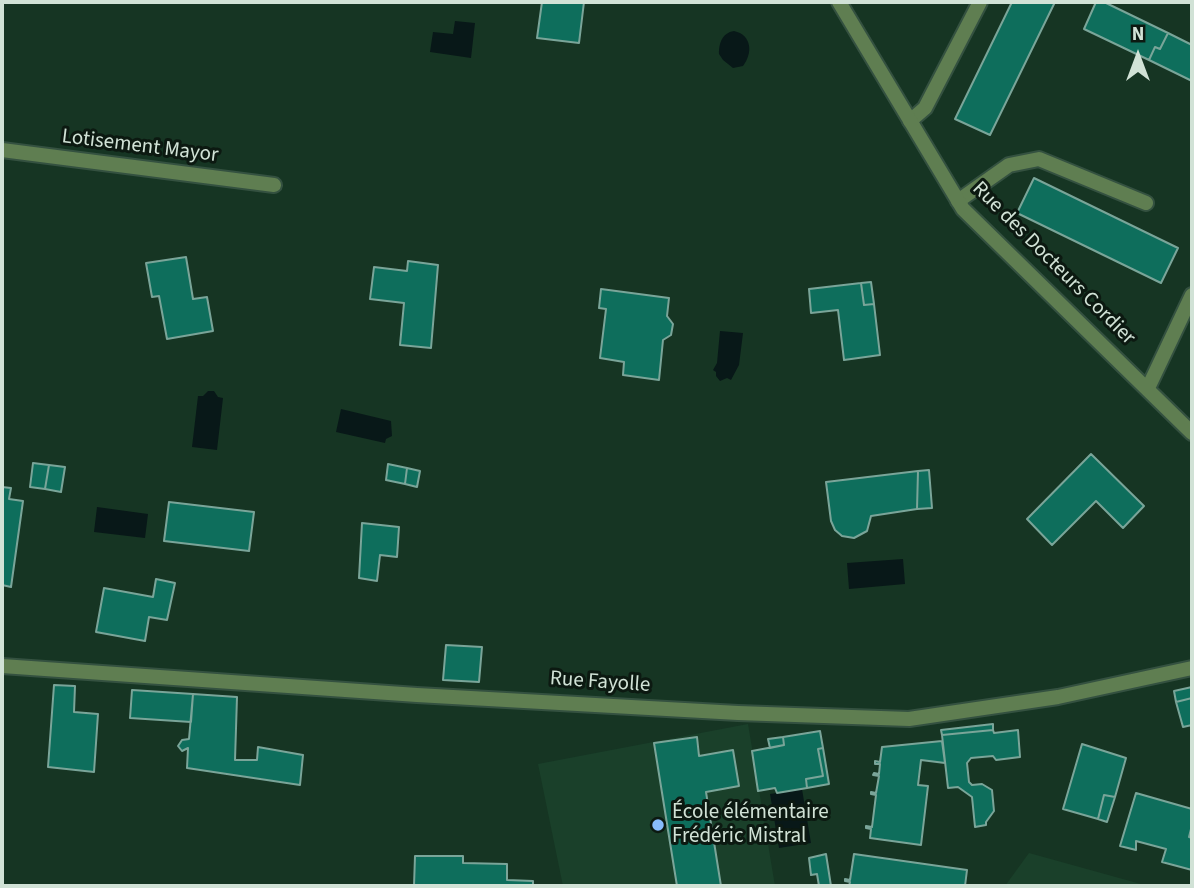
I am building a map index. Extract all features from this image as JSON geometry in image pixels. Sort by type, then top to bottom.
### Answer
[{"type":"street","name":"Rue des Docteurs Cordier","points":[[839,2],[963,209],[1192,433]]},
{"type":"street","points":[[910,121],[925,108],[980,2]]},
{"type":"street","name":"Lotisement Mayor","points":[[2,150],[274,186]]},
{"type":"street","points":[[958,201],[1009,164],[1039,159],[1146,203]]},
{"type":"street","points":[[1148,388],[1192,295]]},
{"type":"street","name":"Rue Fayolle","points":[[2,666],[417,695],[738,713],[909,719],[1058,697],[1192,668]]},
{"type":"shaded area","points":[[455,21],[475,23],[471,58],[430,52],[433,32],[453,34]]},
{"type":"shaded area","points":[[734,31],[744,36],[749,50],[743,66],[733,68],[719,54],[722,39]]},
{"type":"shaded area","points":[[720,331],[743,333],[739,365],[731,380],[727,378],[720,381],[713,370],[717,363]]},
{"type":"shaded area","points":[[208,391],[214,391],[218,397],[223,398],[217,450],[192,447],[198,396],[203,396]]},
{"type":"shaded area","points":[[341,409],[391,421],[392,436],[386,439],[385,443],[336,432]]},
{"type":"shaded area","points":[[97,507],[148,514],[145,538],[94,532]]},
{"type":"shaded area","points":[[903,559],[905,584],[849,589],[847,563]]},
{"type":"shaded area","name":"École élémentaire Frédéric Mistral","points":[[748,724],[775,886],[563,886],[538,764]]},
{"type":"shaded area","points":[[802,789],[811,843],[779,848],[770,794]]},
{"type":"shaded area","points":[[1029,853],[1148,886],[1005,886]]},
{"type":"building","points":[[542,2],[584,2],[579,43],[537,38]]},
{"type":"building","points":[[1012,2],[1055,2],[990,135],[955,119]]},
{"type":"building","points":[[1096,2],[1104,2],[1168,33],[1160,49],[1155,47],[1149,60],[1084,29]]},
{"type":"building","points":[[1168,33],[1192,45],[1192,81],[1149,60],[1155,47],[1160,49]]},
{"type":"building","points":[[1034,178],[1178,248],[1161,283],[1017,213]]},
{"type":"building","points":[[186,257],[193,299],[207,297],[213,331],[167,339],[159,296],[152,297],[146,263]]},
{"type":"building","points":[[408,261],[438,265],[431,348],[400,345],[404,303],[370,299],[374,267],[407,271]]},
{"type":"building","points":[[871,282],[874,304],[864,305],[861,283]]},
{"type":"building","points":[[861,283],[864,305],[874,304],[880,355],[844,360],[838,310],[811,313],[809,289]]},
{"type":"building","points":[[601,289],[669,298],[667,316],[673,324],[671,335],[663,340],[659,380],[623,375],[624,362],[600,358],[606,309],[599,308]]},
{"type":"building","points":[[1091,454],[1144,506],[1123,528],[1096,501],[1052,545],[1027,519]]},
{"type":"building","points":[[33,463],[49,465],[45,489],[30,487]]},
{"type":"building","points":[[388,464],[407,468],[405,484],[386,480]]},
{"type":"building","points":[[49,465],[65,467],[61,492],[45,489]]},
{"type":"building","points":[[407,468],[420,471],[417,487],[405,484]]},
{"type":"building","points":[[929,470],[932,508],[917,509],[918,471]]},
{"type":"building","points":[[918,471],[917,509],[871,516],[867,531],[854,538],[842,536],[835,530],[831,521],[826,482]]},
{"type":"building","points":[[2,487],[11,488],[9,499],[23,501],[11,587],[2,585]]},
{"type":"building","points":[[169,502],[254,512],[249,551],[164,541]]},
{"type":"building","points":[[362,523],[399,527],[397,557],[380,555],[377,581],[359,578]]},
{"type":"building","points":[[156,579],[175,583],[167,620],[149,617],[145,641],[96,632],[104,588],[153,597]]},
{"type":"building","points":[[446,645],[482,647],[479,682],[443,680]]},
{"type":"building","points":[[54,685],[75,686],[74,712],[98,714],[94,772],[48,767]]},
{"type":"building","points":[[1192,687],[1192,698],[1176,702],[1174,691]]},
{"type":"building","points":[[132,690],[193,694],[191,722],[130,718]]},
{"type":"building","points":[[193,694],[237,697],[235,760],[257,760],[258,747],[303,755],[300,785],[187,768],[188,748],[182,751],[178,746],[182,740],[189,739]]},
{"type":"building","points":[[1192,698],[1192,725],[1183,727],[1176,702]]},
{"type":"building","points":[[993,724],[993,730],[942,735],[941,730]]},
{"type":"building","points":[[993,730],[994,733],[1018,730],[1020,757],[996,760],[993,756],[971,758],[967,763],[969,782],[972,785],[982,784],[992,790],[994,811],[986,825],[975,827],[972,797],[958,787],[948,788],[942,735]]},
{"type":"building","points":[[820,731],[823,748],[818,749],[823,776],[806,779],[807,788],[777,793],[775,788],[758,791],[752,751],[784,745],[783,737]]},
{"type":"building","points":[[697,737],[699,756],[733,750],[739,786],[706,792],[721,886],[677,886],[654,743]]},
{"type":"building","points":[[783,737],[784,745],[770,748],[768,739]]},
{"type":"building","points":[[942,741],[945,763],[921,760],[918,785],[928,786],[921,845],[870,838],[871,829],[866,826],[872,827],[876,795],[871,792],[876,793],[879,776],[873,775],[879,774],[880,764],[875,764],[875,761],[880,762],[882,747]]},
{"type":"building","points":[[1082,744],[1126,758],[1115,797],[1104,795],[1098,819],[1063,809]]},
{"type":"building","points":[[823,748],[829,784],[807,788],[806,779],[823,776],[818,749]]},
{"type":"building","points":[[1136,793],[1192,809],[1189,837],[1192,838],[1192,870],[1162,862],[1166,849],[1136,841],[1136,850],[1120,846]]},
{"type":"building","points":[[1104,795],[1115,797],[1107,822],[1098,819]]},
{"type":"building","points":[[826,854],[831,886],[819,886],[817,874],[811,875],[809,858]]},
{"type":"building","points":[[854,854],[967,870],[965,886],[849,886],[850,882],[845,879],[850,880]]},
{"type":"building","points":[[415,856],[463,856],[463,863],[507,864],[507,880],[533,881],[533,886],[414,886]]},
{"type":"place","name":"École élémentaire Frédéric Mistral","points":[[658,825]]}]
